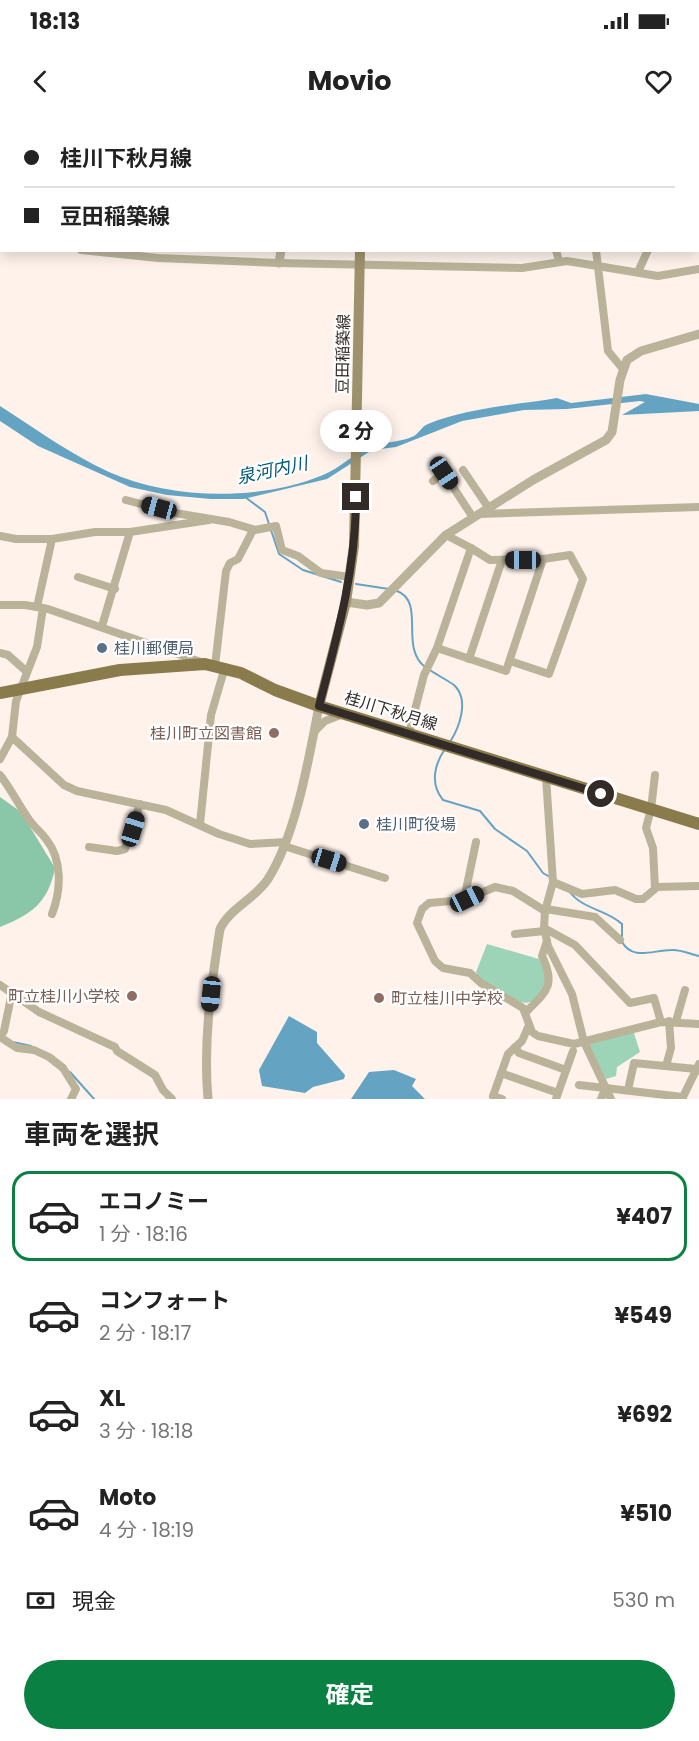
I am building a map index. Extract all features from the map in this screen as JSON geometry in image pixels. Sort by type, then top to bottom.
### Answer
[{"type":"main road","name":"豆田稲築線","points":[[319,706],[346,602],[350,577],[357,483],[360,252]]},
{"type":"main road","name":"桂川下秋月線","points":[[0,693],[120,670],[215,666],[319,706],[699,824]]},
{"type":"street","points":[[100,252],[158,258],[360,265],[522,268],[559,261],[670,276],[699,269]]},
{"type":"street","points":[[279,263],[281,252]]},
{"type":"street","points":[[557,252],[559,261]]},
{"type":"street","points":[[596,252],[608,351],[622,369]]},
{"type":"street","points":[[640,252],[642,261]]},
{"type":"street","points":[[638,272],[647,252]]},
{"type":"street","points":[[346,602],[367,605],[379,603],[446,535],[474,515],[606,440],[612,432],[622,369],[631,356],[640,351],[699,334]]},
{"type":"street","points":[[463,470],[488,507]]},
{"type":"street","points":[[433,481],[444,473],[474,515]]},
{"type":"street","points":[[126,500],[253,530],[270,528],[282,550],[298,556],[321,573],[350,577]]},
{"type":"street","points":[[474,515],[699,507]]},
{"type":"street","points":[[0,536],[16,539],[52,539],[95,532],[130,532],[196,524],[212,519]]},
{"type":"street","points":[[200,824],[226,572],[230,563],[238,560],[253,530]]},
{"type":"street","points":[[102,626],[115,589],[130,532]]},
{"type":"street","points":[[446,535],[490,560],[543,559],[570,555],[583,579],[549,674],[510,661]]},
{"type":"street","points":[[0,759],[12,737],[18,691],[36,647],[52,539]]},
{"type":"street","points":[[409,733],[424,675],[437,648],[471,548]]},
{"type":"street","points":[[437,648],[506,671],[543,559]]},
{"type":"street","points":[[469,659],[502,560]]},
{"type":"street","points":[[78,577],[115,589]]},
{"type":"street","points":[[0,605],[40,608],[102,626],[215,666]]},
{"type":"street","points":[[0,653],[8,655],[26,671]]},
{"type":"street","points":[[208,1099],[205,1066],[207,1034],[220,929],[226,918],[266,882],[285,844],[319,706]]},
{"type":"street","points":[[314,733],[325,721],[344,714]]},
{"type":"street","points":[[12,737],[64,784],[77,791],[174,812],[250,844],[285,844],[385,878]]},
{"type":"street","points":[[0,775],[51,849],[60,880],[52,914]]},
{"type":"street","points":[[553,882],[582,894],[615,890],[636,898],[649,895],[656,887],[653,848],[645,828],[651,809],[655,775]]},
{"type":"street","points":[[546,777],[553,882],[545,910],[544,930],[572,994],[584,1042],[611,1099]]},
{"type":"street","points":[[89,847],[102,850],[125,849],[140,804]]},
{"type":"street","points":[[467,899],[466,890],[476,842]]},
{"type":"street","points":[[656,887],[699,886]]},
{"type":"street","points":[[620,940],[595,917],[545,910],[513,891],[495,887],[467,899],[425,905],[417,923],[419,932],[435,961],[443,968],[470,973],[481,983],[526,1012],[532,1032],[550,1040],[574,1044],[668,1021],[699,1024]]},
{"type":"street","points":[[515,934],[544,930],[574,945],[630,1003],[654,998],[668,1021],[671,1048],[666,1066]]},
{"type":"street","points":[[526,1012],[542,997],[550,979],[542,956],[547,941]]},
{"type":"street","points":[[0,985],[39,1012],[115,1047],[117,1051],[155,1075],[163,1090],[172,1099]]},
{"type":"street","points":[[668,1021],[685,990]]},
{"type":"street","points":[[12,992],[1,1035],[17,1048],[34,1050],[49,1057],[63,1068],[76,1089],[71,1099]]},
{"type":"street","points":[[502,1099],[493,1097],[501,1073],[508,1054],[529,1025]]},
{"type":"street","points":[[515,1047],[519,1053],[566,1070]]},
{"type":"street","points":[[501,1073],[557,1096],[573,1051]]},
{"type":"street","points":[[579,1084],[590,1088],[606,1087],[683,1098],[698,1066],[634,1063],[628,1090]]},
{"type":"street","points":[[601,1099],[606,1087]]},
{"type":"green space","points":[[0,797],[21,812],[55,868],[48,890],[37,906],[0,927]]},
{"type":"green space","points":[[487,944],[539,959],[549,975],[542,991],[535,999],[526,1003],[520,1002],[480,980],[476,972]]},
{"type":"green space","points":[[633,1030],[640,1052],[617,1067],[616,1076],[606,1079],[588,1044]]},
{"type":"water","points":[[646,394],[699,404],[699,411],[622,415],[645,402],[640,401],[567,409],[524,410],[462,421],[396,447],[372,450],[327,479],[243,499],[167,495],[130,487],[38,446],[0,421],[0,406],[81,457],[109,472],[133,481],[188,492],[244,493],[299,483],[323,475],[370,447],[409,438],[416,435],[426,425],[459,414],[557,398],[571,403]]},
{"type":"water","points":[[289,1016],[317,1032],[317,1043],[345,1075],[344,1079],[313,1087],[305,1093],[262,1086],[259,1070]]},
{"type":"water","points":[[394,1070],[416,1079],[412,1086],[425,1099],[351,1099],[369,1072]]},
{"type":"waterway","points":[[245,497],[265,512],[279,554],[303,570],[341,582]]},
{"type":"waterway","points":[[356,584],[389,589]]},
{"type":"waterway","points":[[397,591],[410,605],[414,648],[425,667]]},
{"type":"waterway","points":[[430,670],[454,685],[461,698],[461,714],[450,742]]},
{"type":"waterway","points":[[445,749],[438,761],[435,774],[436,788],[443,800],[480,811],[495,829],[527,851],[543,873],[550,877]]},
{"type":"waterway","points":[[569,891],[581,902],[622,924],[622,942],[632,951],[644,953],[674,950],[699,956]]},
{"type":"waterway","points":[[13,1042],[31,1046]]},
{"type":"waterway","points":[[70,1072],[94,1099]]},
{"type":"place","name":"桂川郵便局","points":[[102,648]]},
{"type":"place","name":"桂川町立図書館","points":[[274,733]]},
{"type":"place","name":"桂川町役場","points":[[364,824]]},
{"type":"place","name":"町立桂川小学校","points":[[132,996]]},
{"type":"place","name":"町立桂川中学校","points":[[379,998]]},
{"type":"route","points":[[356,497],[354,546],[346,602],[319,706],[601,794]]},
{"type":"water label","name":"泉河内川","points":[[272,470]]}]
